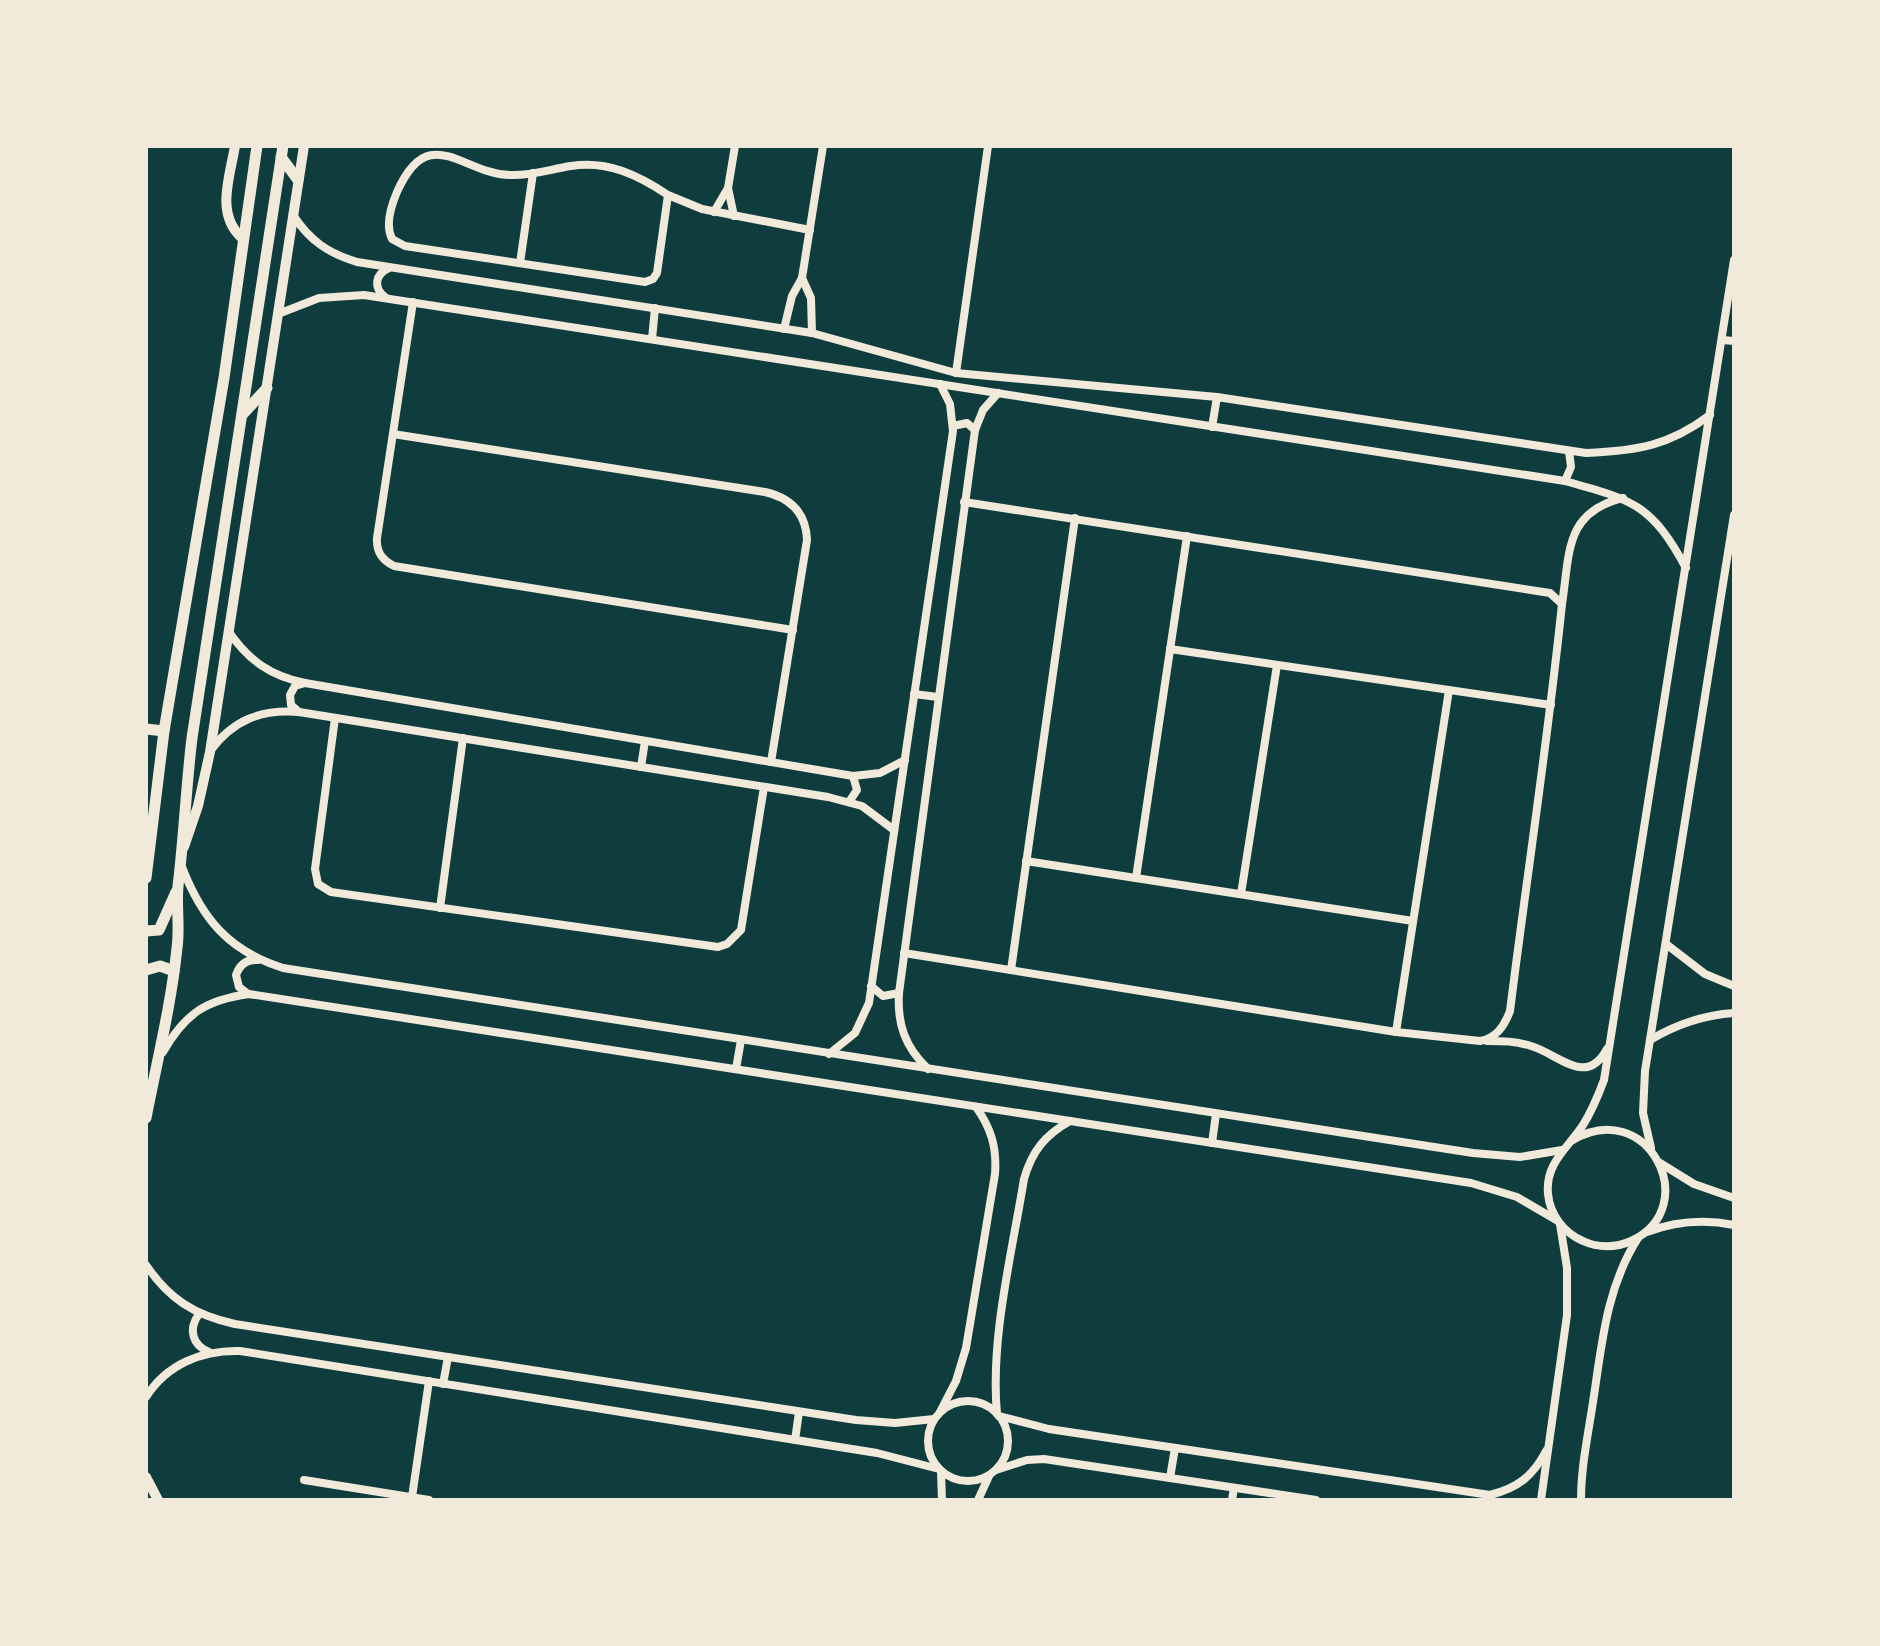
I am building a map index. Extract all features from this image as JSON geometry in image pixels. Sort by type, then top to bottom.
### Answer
[{"type":"main road","points":[[146,878],[164,731],[224,378],[257,146]]},
{"type":"main road","points":[[282,152],[298,180]]},
{"type":"main road","points":[[146,1118],[178,939],[178,888],[192,738],[282,152]]},
{"type":"main road","points":[[242,415],[267,388]]},
{"type":"main road","points":[[146,729],[164,731]]},
{"type":"main road","points":[[146,931],[159,930],[164,924],[178,888]]},
{"type":"main road","points":[[146,970],[160,966],[174,971]]},
{"type":"street","points":[[235,146],[226,214],[235,232],[242,238]]},
{"type":"street","points":[[259,960],[221,932],[205,914],[193,896],[182,862],[210,752],[304,146]]},
{"type":"street","points":[[425,146],[428,157]]},
{"type":"street","points":[[714,212],[728,188],[735,146]]},
{"type":"street","points":[[784,329],[792,296],[802,278],[823,146]]},
{"type":"street","points":[[956,373],[988,146]]},
{"type":"street","points":[[668,195],[657,273],[649,281],[405,246],[392,239],[388,230],[391,211],[403,180],[413,166],[428,157],[450,151],[494,173],[533,173],[574,165],[612,167],[631,173],[692,206],[810,230]]},
{"type":"street","points":[[520,263],[533,173]]},
{"type":"street","points":[[728,188],[734,216]]},
{"type":"street","points":[[293,215],[304,232],[319,246],[337,256],[389,268],[812,333],[956,373],[1217,397],[1569,451],[1620,452],[1654,445],[1686,433],[1710,415]]},
{"type":"street","points":[[1541,1500],[1567,1315],[1567,1268],[1559,1222],[1549,1198],[1548,1185],[1554,1161],[1571,1141],[1598,1097],[1604,1080],[1734,260]]},
{"type":"street","points":[[386,298],[378,291],[376,282],[380,273],[389,268]]},
{"type":"street","points":[[802,278],[811,298],[812,333]]},
{"type":"street","points":[[278,314],[298,304],[330,296],[364,295],[1565,481],[1624,498],[1658,524],[1686,568]]},
{"type":"street","points":[[413,302],[377,543],[378,551],[387,563],[793,630]]},
{"type":"street","points":[[652,339],[655,308]]},
{"type":"street","points":[[1722,340],[1734,341]]},
{"type":"street","points":[[829,1054],[855,1033],[866,1011],[871,986],[953,426],[950,404],[940,384]]},
{"type":"street","points":[[928,1069],[906,1043],[898,1010],[899,993],[975,430],[983,410],[998,393]]},
{"type":"street","points":[[1212,427],[1217,397]]},
{"type":"street","points":[[953,426],[967,423],[975,430]]},
{"type":"street","points":[[393,434],[779,495],[798,509],[807,530],[771,762]]},
{"type":"street","points":[[1565,481],[1571,467],[1569,451]]},
{"type":"street","points":[[1480,1041],[1498,1033],[1510,1011],[1573,533],[1589,513],[1624,498]]},
{"type":"street","points":[[964,502],[1541,591],[1550,593],[1562,604]]},
{"type":"street","points":[[1653,1152],[1643,1113],[1642,1094],[1734,515]]},
{"type":"street","points":[[1011,970],[1075,518]]},
{"type":"street","points":[[1136,878],[1187,536]]},
{"type":"street","points":[[1725,571],[1734,559]]},
{"type":"street","points":[[229,632],[246,653],[267,670],[305,683],[853,776],[880,773],[905,760]]},
{"type":"street","points":[[1170,649],[1551,705]]},
{"type":"street","points":[[1241,894],[1277,665]]},
{"type":"street","points":[[299,712],[291,705],[290,695],[295,686],[305,683]]},
{"type":"street","points":[[1396,1032],[1449,690]]},
{"type":"street","points":[[914,694],[938,697]]},
{"type":"street","points":[[210,752],[232,727],[247,718],[279,711],[299,712],[849,802],[874,812],[894,830]]},
{"type":"street","points":[[335,718],[315,869],[318,884],[331,892],[708,947],[727,944],[735,939],[744,920],[764,787]]},
{"type":"street","points":[[440,908],[463,738]]},
{"type":"street","points":[[641,767],[645,741]]},
{"type":"street","points":[[849,802],[857,790],[853,776]]},
{"type":"street","points":[[1026,861],[1413,921]]},
{"type":"street","points":[[1666,944],[1705,974],[1734,986]]},
{"type":"street","points":[[904,953],[1396,1032],[1529,1045],[1573,1067],[1596,1063],[1609,1044]]},
{"type":"street","points":[[1562,1150],[1520,1157],[1495,1156],[307,972],[259,960],[247,961],[238,969],[237,981],[249,994],[1471,1183],[1517,1197],[1590,1244],[1615,1246],[1684,1222],[1734,1225]]},
{"type":"street","points":[[871,986],[883,996],[899,993]]},
{"type":"street","points":[[158,1059],[176,1029],[191,1015],[208,1004],[249,994]]},
{"type":"street","points":[[1650,1040],[1682,1023],[1734,1013]]},
{"type":"street","points":[[736,1069],[741,1040]]},
{"type":"street","points":[[942,1500],[940,1470],[930,1454],[928,1436],[956,1381],[966,1348],[995,1174],[993,1137],[975,1106]]},
{"type":"street","points":[[1212,1143],[1216,1114]]},
{"type":"street","points":[[978,1500],[1005,1456],[1008,1440],[998,1415],[997,1349],[1024,1179],[1039,1144],[1053,1130],[1070,1121]]},
{"type":"street","points":[[1571,1141],[1594,1131],[1620,1131],[1644,1143],[1653,1152],[1664,1176],[1664,1201],[1652,1225],[1640,1236],[1621,1268],[1609,1302],[1581,1500]]},
{"type":"street","points":[[1660,1163],[1694,1184],[1734,1198]]},
{"type":"street","points":[[146,1265],[170,1296],[199,1314],[235,1324],[875,1423],[937,1415],[964,1401],[982,1404],[998,1415],[1049,1429],[1490,1495],[1509,1491],[1525,1481],[1538,1468],[1546,1451]]},
{"type":"street","points":[[199,1314],[193,1326],[195,1340],[210,1352]]},
{"type":"street","points":[[146,1397],[169,1371],[196,1356],[240,1351],[877,1453],[940,1470],[959,1480],[969,1481],[1027,1460],[1044,1459],[1316,1500]]},
{"type":"street","points":[[443,1384],[448,1357]]},
{"type":"street","points":[[412,1497],[429,1381]]},
{"type":"street","points":[[795,1440],[799,1412]]},
{"type":"street","points":[[1170,1478],[1175,1448]]},
{"type":"street","points":[[146,1477],[158,1500]]},
{"type":"street","points":[[304,1480],[429,1500]]},
{"type":"street","points":[[1232,1500],[1234,1488]]}]
